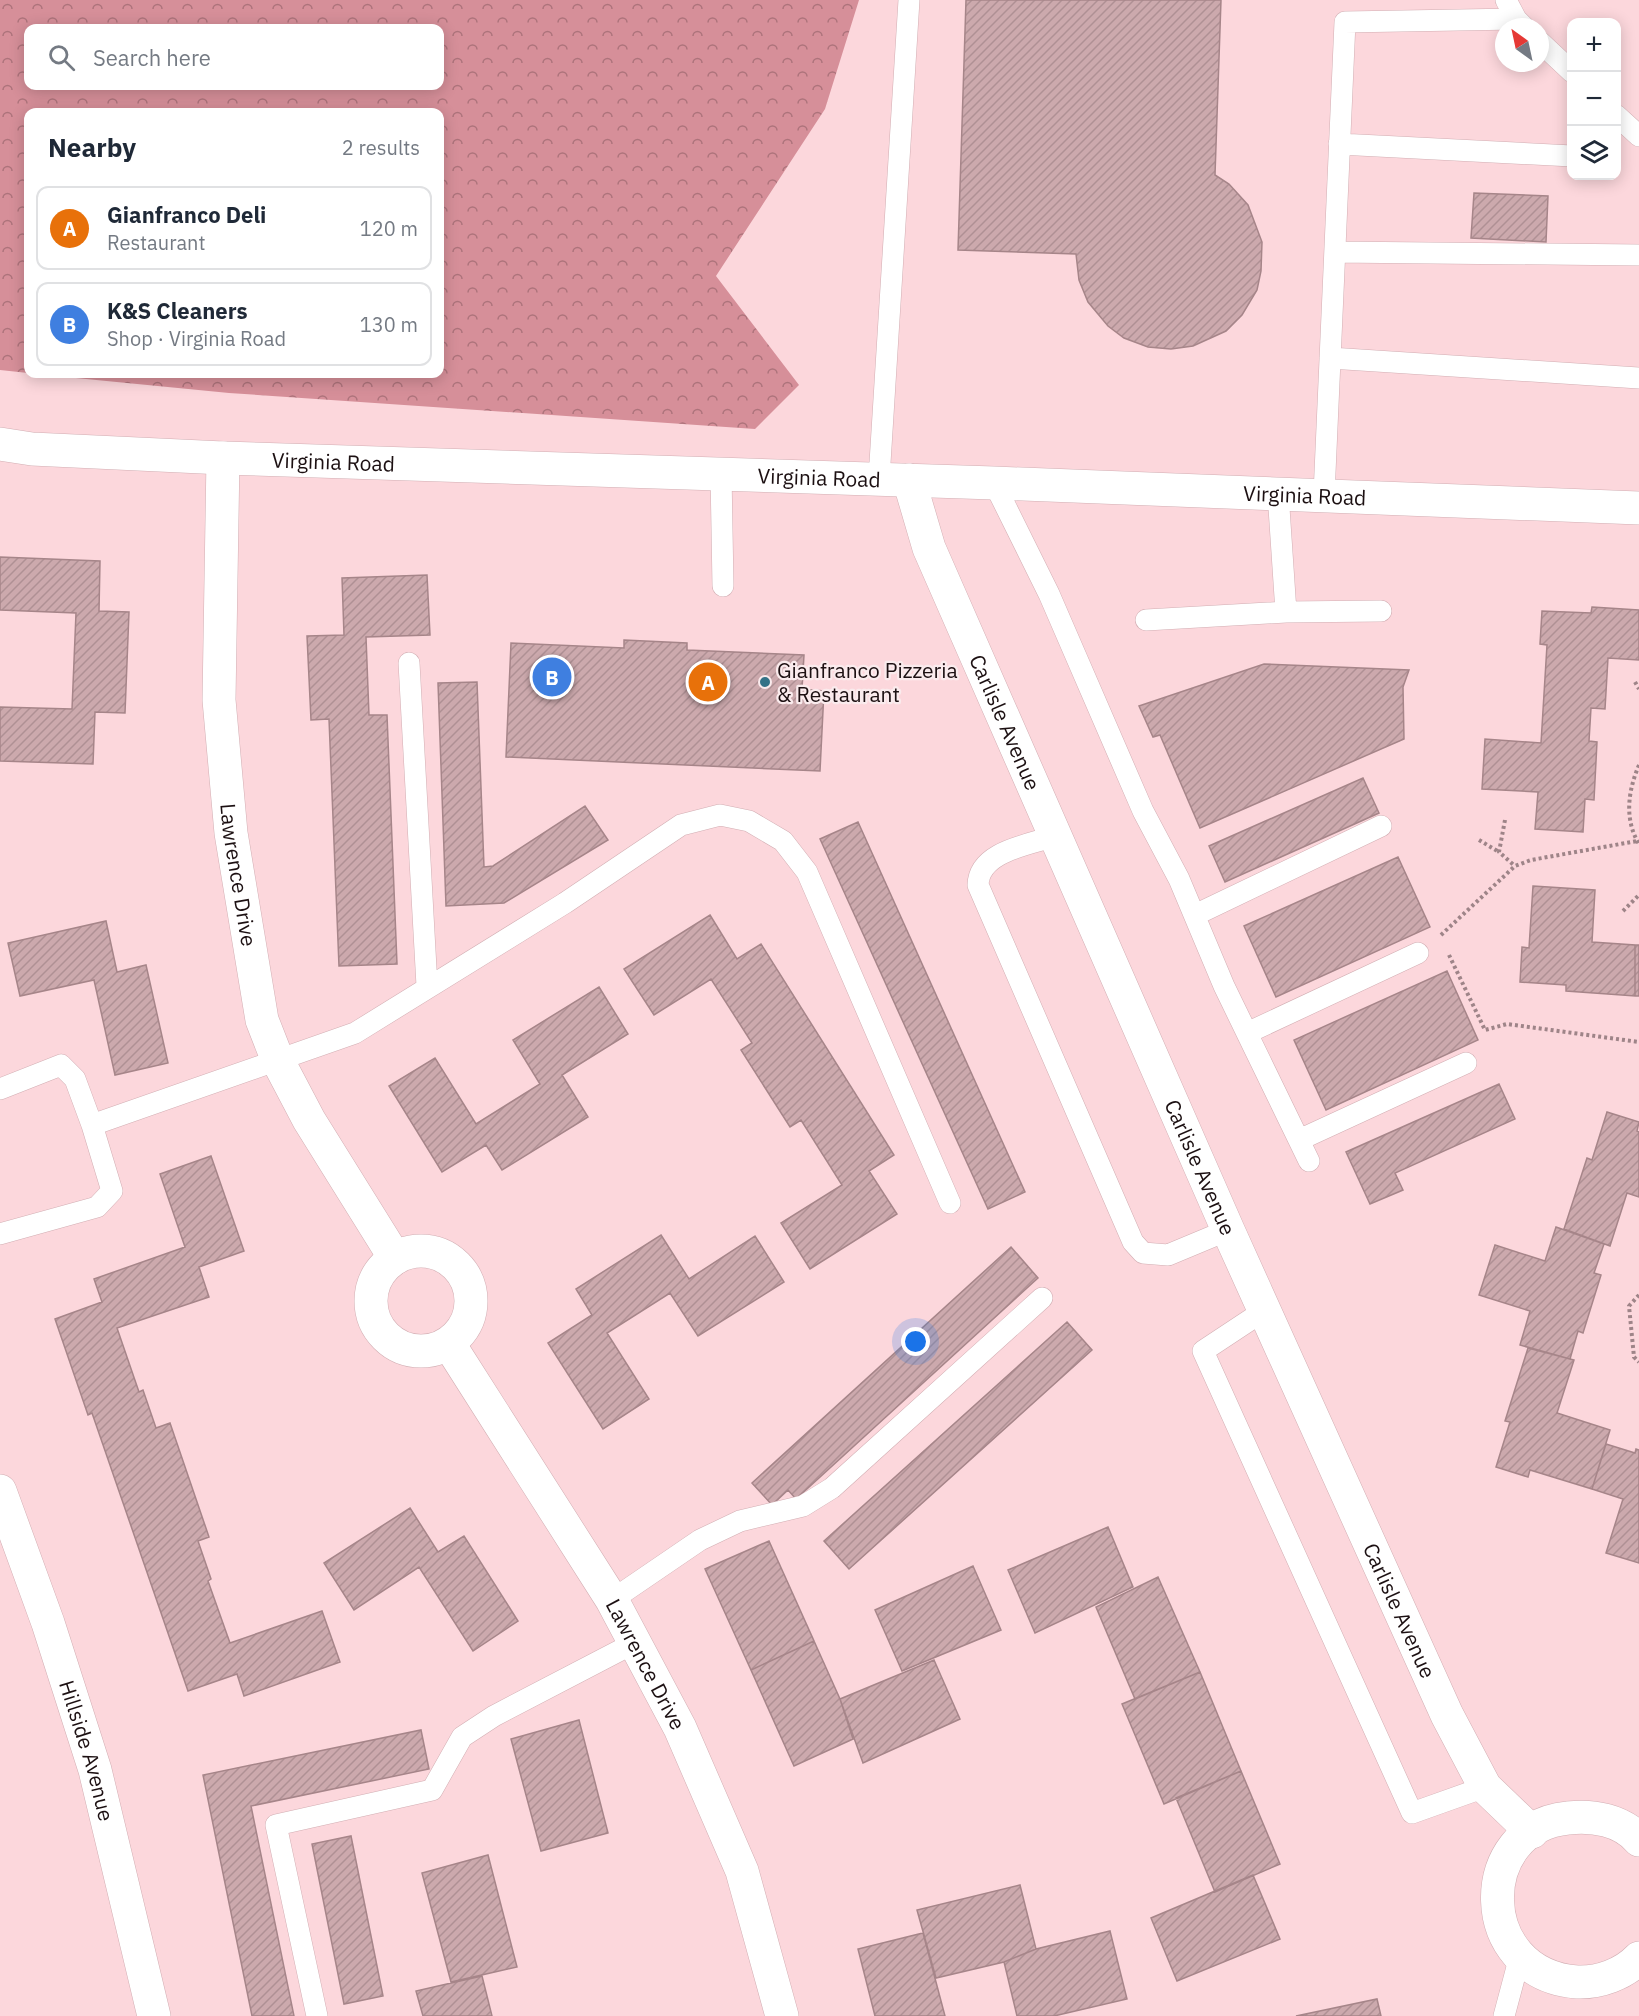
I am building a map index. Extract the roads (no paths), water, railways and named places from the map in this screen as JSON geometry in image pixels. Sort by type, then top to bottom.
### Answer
[{"type":"street","name":"Virginia Road","points":[[0,444],[32,449],[223,458],[894,479],[1639,508]]},
{"type":"street","name":"Lawrence Drive","points":[[223,458],[219,700],[231,833],[251,965],[262,1020],[278,1061],[309,1120],[395,1258]]},
{"type":"street","name":"Carlisle Avenue","points":[[894,479],[929,548],[1228,1230],[1446,1715],[1485,1787],[1532,1832]]},
{"type":"street","points":[[425,1250],[441,1254],[454,1262],[465,1274],[471,1288],[472,1304],[469,1320],[461,1334],[449,1344],[434,1350],[418,1351],[402,1348],[389,1340],[379,1328],[372,1313],[370,1298],[374,1282],[382,1268],[395,1258],[409,1251],[425,1250]]},
{"type":"street","name":"Lawrence Drive","points":[[449,1344],[612,1600],[680,1728],[742,1871],[782,2016]]},
{"type":"street","name":"Hillside Avenue","points":[[0,1491],[48,1623],[95,1770],[154,2016]]},
{"type":"street","points":[[1639,1840],[1613,1822],[1586,1816],[1559,1819],[1532,1832],[1514,1849],[1501,1873],[1496,1900],[1501,1927],[1520,1956],[1534,1970],[1560,1980],[1587,1982],[1614,1976],[1639,1958]]},
{"type":"lane","points":[[894,479],[909,0]]},
{"type":"lane","points":[[1506,0],[1517,18]]},
{"type":"lane","points":[[1324,495],[1345,22],[1495,23]]},
{"type":"lane","points":[[1549,50],[1567,67]]},
{"type":"lane","points":[[1339,144],[1567,156]]},
{"type":"lane","points":[[1335,252],[1639,255]]},
{"type":"lane","points":[[1330,358],[1639,378]]},
{"type":"lane","points":[[721,473],[723,586]]},
{"type":"lane","points":[[994,483],[1048,594],[1143,811],[1179,879],[1247,1033],[1309,1161]]},
{"type":"lane","points":[[1278,494],[1286,612]]},
{"type":"lane","points":[[1146,620],[1286,612],[1381,611]]},
{"type":"lane","points":[[409,663],[427,986]]},
{"type":"lane","points":[[92,1125],[355,1033],[427,986],[565,903],[681,825],[720,815],[749,821],[783,841],[807,872],[950,1203]]},
{"type":"lane","points":[[1195,915],[1381,826]]},
{"type":"lane","points":[[1056,836],[1002,854],[985,864],[978,873],[978,885],[1133,1242],[1143,1253],[1168,1255],[1228,1230]]},
{"type":"lane","points":[[1247,1033],[1418,953]]},
{"type":"lane","points":[[1299,1140],[1466,1063]]},
{"type":"lane","points":[[0,1089],[61,1065],[75,1079],[112,1191],[97,1207],[0,1234]]},
{"type":"lane","points":[[612,1600],[700,1540],[740,1521],[803,1506],[832,1488],[1042,1298]]},
{"type":"lane","points":[[1265,1311],[1203,1351],[1412,1813],[1485,1787]]},
{"type":"lane","points":[[316,2016],[276,1825],[432,1790],[462,1737],[494,1716],[636,1642]]},
{"type":"lane","points":[[1504,2016],[1520,1956]]},
{"type":"place","name":"K&S Cleaners","points":[[552,677]]},
{"type":"place","name":"Gianfranco Deli","points":[[708,682]]},
{"type":"place","name":"Gianfranco Pizzeria & Restaurant","points":[[765,682]]}]
